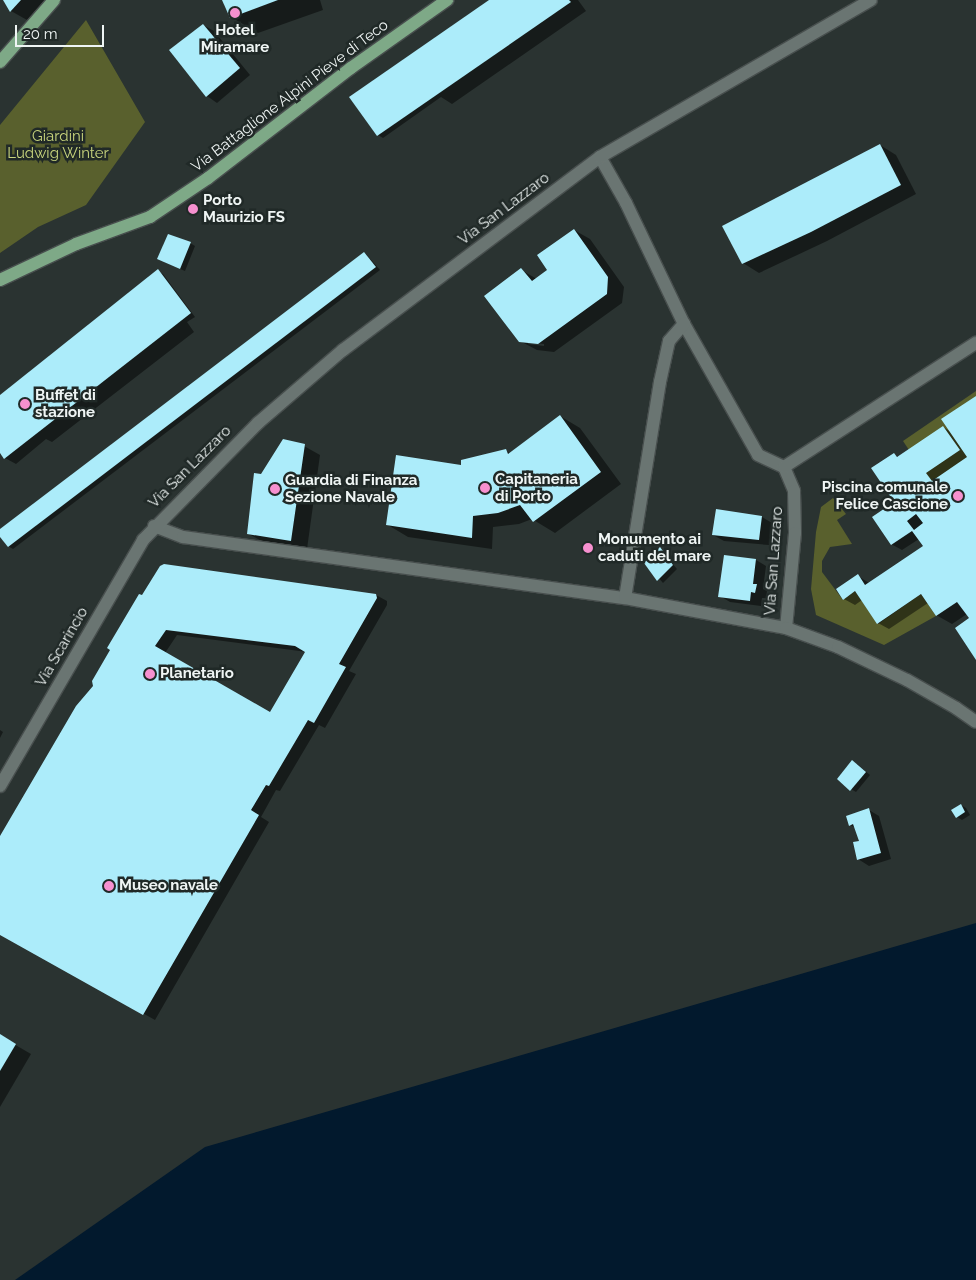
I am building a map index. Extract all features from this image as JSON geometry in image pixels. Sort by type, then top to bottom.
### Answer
[{"type":"main road","points":[[0,62],[54,0]]},
{"type":"main road","name":"Via Battaglione Alpini Pieve di Teco","points":[[0,280],[76,244],[150,217],[208,178],[351,68],[447,0]]},
{"type":"street","name":"Via San Lazzaro","points":[[870,0],[600,157],[343,350],[258,422],[154,526],[183,536],[624,598],[786,628],[838,647],[907,680],[956,708],[976,722]]},
{"type":"street","points":[[600,157],[626,203],[684,324],[758,455],[784,467],[976,344]]},
{"type":"street","points":[[624,598],[660,382],[669,341],[684,324]]},
{"type":"street","name":"Via San Lazzaro","points":[[784,467],[794,491],[795,504],[795,532],[786,628]]},
{"type":"street","name":"Via Scarincio","points":[[0,786],[133,554],[154,526]]},
{"type":"green space","name":"Giardini Ludwig Winter","points":[[86,20],[145,122],[86,205],[38,227],[0,253],[0,125]]},
{"type":"green space","name":"Piscina comunale Felice Cascione","points":[[976,391],[976,551],[903,441]]},
{"type":"green space","points":[[833,498],[846,514],[837,520],[852,544],[830,547],[822,561],[822,572],[843,600],[855,591],[878,624],[921,594],[936,616],[884,645],[816,615],[811,589],[816,532],[821,507]]},
{"type":"water","points":[[976,923],[976,1280],[15,1280],[205,1147]]},
{"type":"building","points":[[3,0],[21,0],[10,12]]},
{"type":"building","name":"Hotel Miramare","points":[[222,0],[278,0],[230,18]]},
{"type":"building","points":[[489,0],[569,0],[571,2],[377,136],[349,97]]},
{"type":"building","points":[[203,24],[240,68],[206,97],[169,50]]},
{"type":"building","points":[[880,144],[901,185],[811,232],[742,264],[722,226]]},
{"type":"building","points":[[574,229],[608,277],[607,294],[538,344],[519,342],[484,296],[521,268],[532,281],[547,270],[537,255]]},
{"type":"building","points":[[168,234],[191,242],[180,269],[157,259]]},
{"type":"building","points":[[364,252],[376,267],[8,547],[0,537],[0,529]]},
{"type":"building","points":[[158,269],[191,313],[4,459],[0,453],[0,395]]},
{"type":"building","points":[[976,396],[976,660],[955,628],[969,618],[957,602],[936,616],[921,594],[877,624],[855,591],[843,600],[836,589],[858,574],[865,585],[923,546],[912,531],[891,545],[872,517],[894,502],[871,468],[894,453],[897,457],[943,426],[960,450],[926,473],[932,481],[967,457],[941,419]],"holes":[[[916,514],[923,523],[914,530],[907,521]]]},
{"type":"building","name":"Capitaneria di Porto","points":[[560,415],[601,472],[533,522],[520,505],[498,513],[473,516],[472,538],[386,525],[396,455],[461,465],[461,460],[506,449],[508,454]]},
{"type":"building","name":"Guardia di Finanza Sezione Navale","points":[[283,439],[305,444],[291,541],[247,534],[254,473],[261,474]]},
{"type":"building","points":[[716,509],[762,516],[759,540],[712,535]]},
{"type":"building","points":[[660,547],[673,565],[657,581],[644,563]]},
{"type":"building","points":[[724,555],[756,559],[753,584],[757,584],[755,593],[751,592],[750,601],[718,597]]},
{"type":"building","points":[[164,564],[376,594],[377,598],[339,664],[346,667],[314,723],[308,720],[269,786],[266,785],[251,810],[259,815],[143,1015],[0,935],[0,836],[76,706],[93,686],[92,681],[110,650],[107,648],[139,594],[142,595],[160,566]],"holes":[[[166,630],[295,646],[305,652],[270,712],[155,646]]]},
{"type":"building","points":[[852,760],[866,772],[850,791],[837,779]]},
{"type":"building","points":[[961,804],[965,812],[956,818],[951,810]]},
{"type":"building","points":[[869,808],[881,853],[857,860],[853,842],[859,841],[853,824],[849,826],[846,816]]},
{"type":"building","points":[[0,1034],[16,1044],[0,1071]]},
{"type":"place","name":"Hotel Miramare","points":[[235,13]]},
{"type":"place","name":"Porto Maurizio FS","points":[[193,209]]},
{"type":"place","name":"Buffet di stazione","points":[[25,404]]},
{"type":"place","name":"Capitaneria di Porto","points":[[485,488]]},
{"type":"place","name":"Guardia di Finanza Sezione Navale","points":[[275,489]]},
{"type":"place","name":"Piscina comunale Felice Cascione","points":[[958,496]]},
{"type":"place","name":"Monumento ai caduti del mare","points":[[588,548]]},
{"type":"place","name":"Planetario","points":[[150,674]]},
{"type":"place","name":"Museo navale","points":[[109,886]]}]
